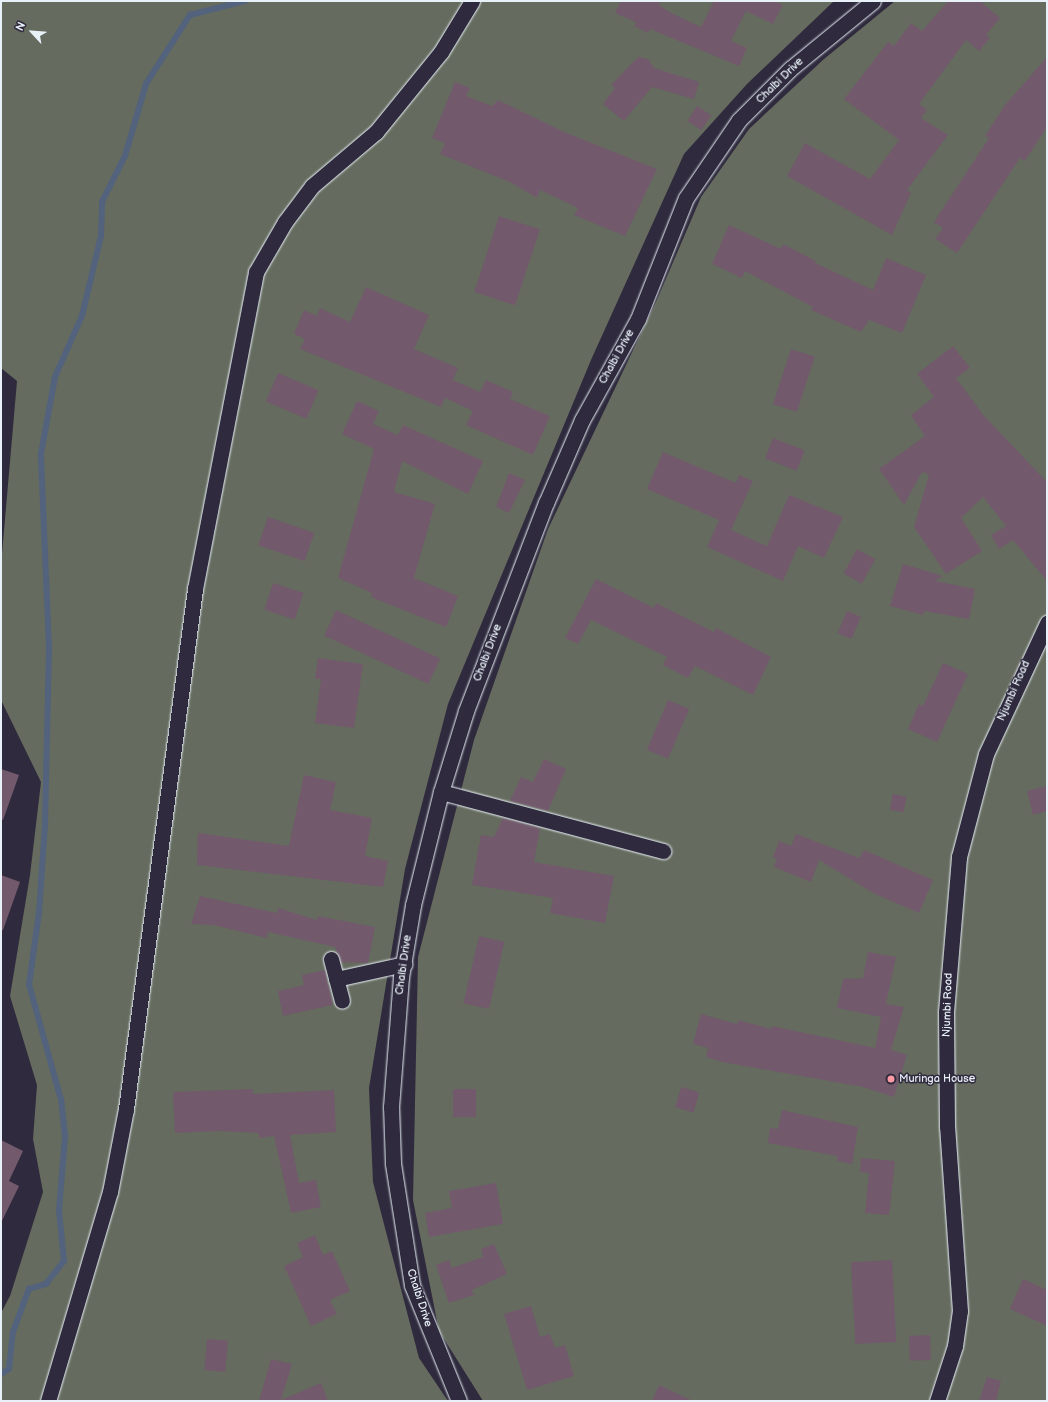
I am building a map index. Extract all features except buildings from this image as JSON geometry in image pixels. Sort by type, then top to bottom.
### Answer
[{"type":"street","points":[[48,1401],[110,1192],[126,1109],[194,589],[256,272],[285,222],[312,186],[376,132],[441,52],[472,1]]},
{"type":"street","name":"Chalbi Drive","points":[[459,1401],[412,1285],[400,1220],[393,1163],[391,1107],[404,964],[413,905],[441,792],[466,711],[546,503],[582,420],[638,319],[686,198],[739,120],[790,69],[873,1]]},
{"type":"street","name":"Njumbi Road","points":[[937,1401],[955,1346],[960,1311],[947,1127],[946,1020],[960,857],[986,754],[1047,623]]},
{"type":"street","points":[[441,792],[663,851]]},
{"type":"street","points":[[330,958],[342,1001]]},
{"type":"street","points":[[336,979],[404,964]]},
{"type":"green space","points":[[1,1],[834,1],[747,84],[684,154],[591,360],[448,704],[405,869],[369,1088],[373,1182],[419,1358],[448,1401],[1,1401],[1,1313],[10,1296],[43,1192],[33,1139],[37,1085],[10,996],[30,875],[41,782],[1,700],[1,565],[17,381],[1,368]]},
{"type":"green space","points":[[895,1],[1047,1],[1047,1401],[483,1401],[439,1331],[413,1200],[418,957],[474,740],[548,529],[656,302],[701,197],[749,129],[824,59]]},
{"type":"waterway","points":[[1,1374],[9,1369],[13,1332],[29,1289],[46,1284],[64,1261],[59,1211],[65,1136],[61,1100],[29,985],[39,913],[45,825],[49,648],[41,454],[55,377],[82,316],[101,236],[102,202],[125,156],[146,84],[190,15],[245,1]]},
{"type":"place","name":"Muringa House","points":[[891,1079]]}]
